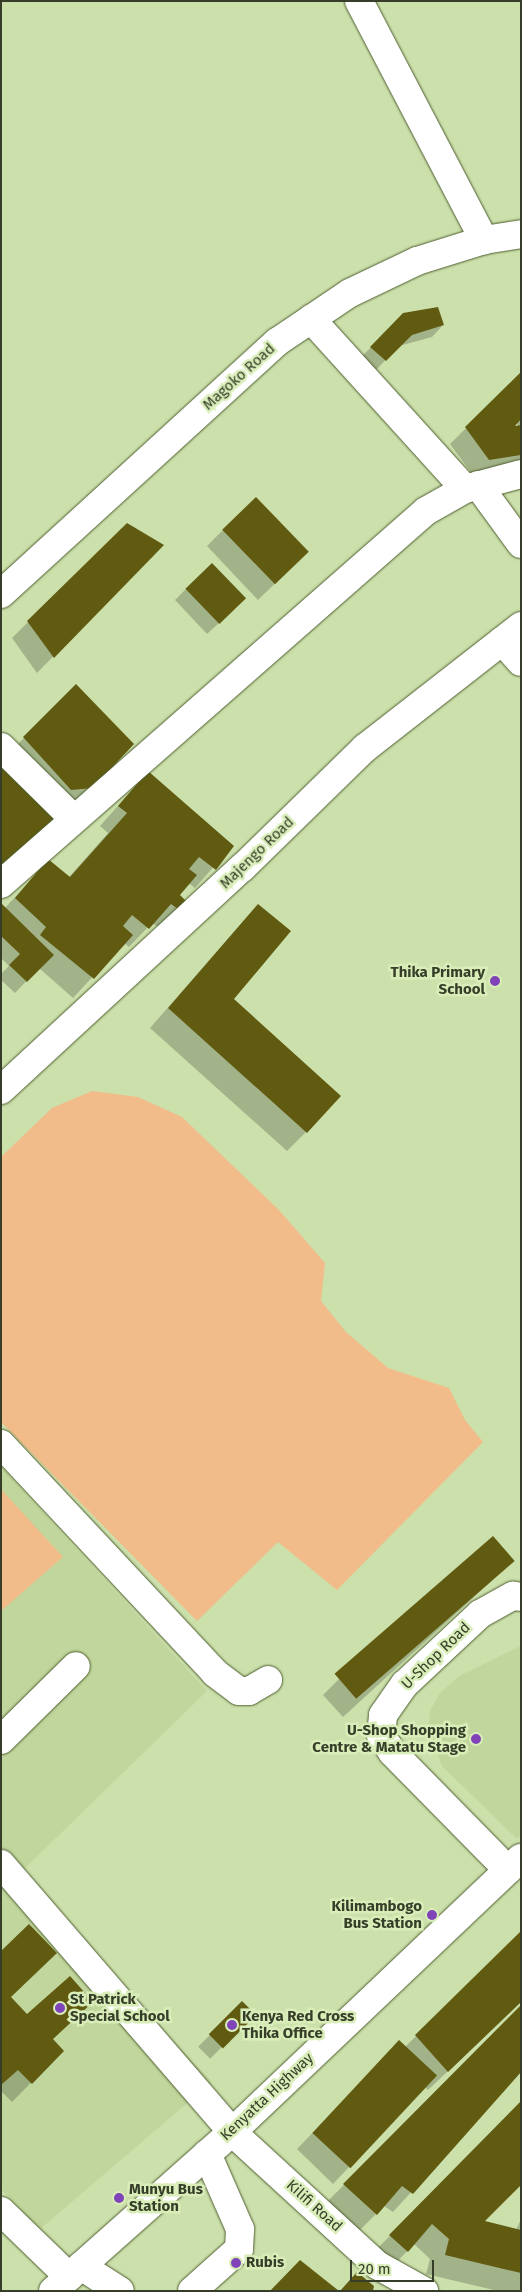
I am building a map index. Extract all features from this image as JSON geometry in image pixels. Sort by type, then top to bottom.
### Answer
[{"type":"street","points":[[359,1],[484,240]]},
{"type":"street","name":"Magoko Road","points":[[1,594],[277,342],[350,293],[416,261],[484,240],[521,234]]},
{"type":"street","points":[[311,319],[472,487],[521,544]]},
{"type":"street","points":[[1,884],[73,818],[426,510],[472,487],[521,474]]},
{"type":"street","points":[[511,633],[521,662]]},
{"type":"street","name":"Majengo Road","points":[[1,1090],[242,868],[365,748],[511,633]]},
{"type":"street","points":[[1,747],[73,818]]},
{"type":"street","points":[[1,1444],[215,1673],[238,1691],[249,1691],[268,1680]]},
{"type":"street","name":"U-Shop Road","points":[[514,1864],[392,1752],[381,1735],[383,1716],[405,1684],[480,1614],[514,1596],[521,1597]]},
{"type":"street","points":[[1,1740],[76,1666]]},
{"type":"street","name":"Kilifi Road","points":[[1,1864],[232,2132],[377,2265],[424,2291]]},
{"type":"street","name":"Kenyatta Highway","points":[[67,2278],[232,2132],[514,1864]]},
{"type":"street","points":[[192,2291],[239,2249],[240,2229],[207,2154]]},
{"type":"street","points":[[1,2211],[67,2278],[120,2291]]},
{"type":"shaded area","points":[[92,1091],[138,1097],[182,1117],[279,1210],[325,1263],[321,1301],[346,1332],[388,1368],[449,1388],[465,1420],[483,1442],[337,1590],[278,1542],[197,1621],[1,1422],[1,1157],[52,1108]]},
{"type":"shaded area","points":[[1,1467],[207,1691],[17,1876],[212,2082],[39,2230],[1,2189]]},
{"type":"shaded area","points":[[1,1489],[63,1557],[1,1611]]},
{"type":"shaded area","name":"U-Shop Shopping Centre & Matatu Stage","points":[[521,1646],[521,1835],[517,1839],[442,1766],[428,1730],[430,1711],[439,1694],[459,1676]]},
{"type":"building","points":[[438,307],[444,325],[412,335],[386,361],[370,347],[403,313]]},
{"type":"building","points":[[521,372],[521,419],[515,426],[521,425],[521,455],[489,460],[465,427]]},
{"type":"building","points":[[256,497],[309,552],[275,584],[222,530]]},
{"type":"building","points":[[127,523],[164,545],[54,658],[27,621]]},
{"type":"building","points":[[212,563],[246,598],[219,624],[185,589]]},
{"type":"building","points":[[76,684],[134,744],[93,788],[71,790],[23,737]]},
{"type":"building","points":[[1,766],[64,823],[1,878]]},
{"type":"building","points":[[148,771],[234,846],[216,870],[199,857],[189,869],[197,875],[180,895],[188,903],[181,911],[171,904],[149,929],[132,915],[123,926],[133,935],[94,979],[40,935],[46,927],[15,898],[48,859],[70,877],[127,813],[118,806]]},
{"type":"building","points":[[1,903],[54,955],[27,982],[9,965],[20,954],[1,936]]},
{"type":"building","points":[[258,904],[291,931],[234,999],[341,1096],[307,1133],[168,1008]]},
{"type":"building","points":[[493,1536],[515,1561],[356,1699],[335,1674]]},
{"type":"building","name":"St Patrick Special School","points":[[29,1924],[57,1953],[11,1997],[27,2014],[70,1976],[93,2002],[53,2039],[64,2051],[32,2084],[18,2070],[1,2085],[1,1951]]},
{"type":"building","points":[[521,1931],[521,2002],[448,2072],[415,2035]]},
{"type":"building","name":"Kenya Red Cross Thika Office","points":[[242,2001],[256,2015],[223,2048],[209,2034]]},
{"type":"building","points":[[521,2005],[521,2072],[413,2194],[402,2186],[377,2215],[343,2184]]},
{"type":"building","points":[[399,2040],[437,2075],[350,2168],[312,2133]]},
{"type":"building","points":[[521,2101],[521,2185],[485,2221],[521,2230],[521,2273],[445,2255],[449,2239],[432,2224],[408,2252],[389,2235]]},
{"type":"building","points":[[300,2260],[339,2291],[270,2291]]},
{"type":"building","points":[[357,2272],[374,2286],[373,2291],[340,2291]]},
{"type":"place","name":"Thika Primary School","points":[[495,981]]},
{"type":"place","name":"U-Shop Shopping Centre & Matatu Stage","points":[[476,1739]]},
{"type":"place","name":"Kilimambogo Bus Station","points":[[432,1915]]},
{"type":"place","name":"St Patrick Special School","points":[[60,2008]]},
{"type":"place","name":"Kenya Red Cross Thika Office","points":[[232,2025]]},
{"type":"place","name":"Munyu Bus Station","points":[[119,2198]]},
{"type":"place","name":"Rubis","points":[[236,2263]]}]
